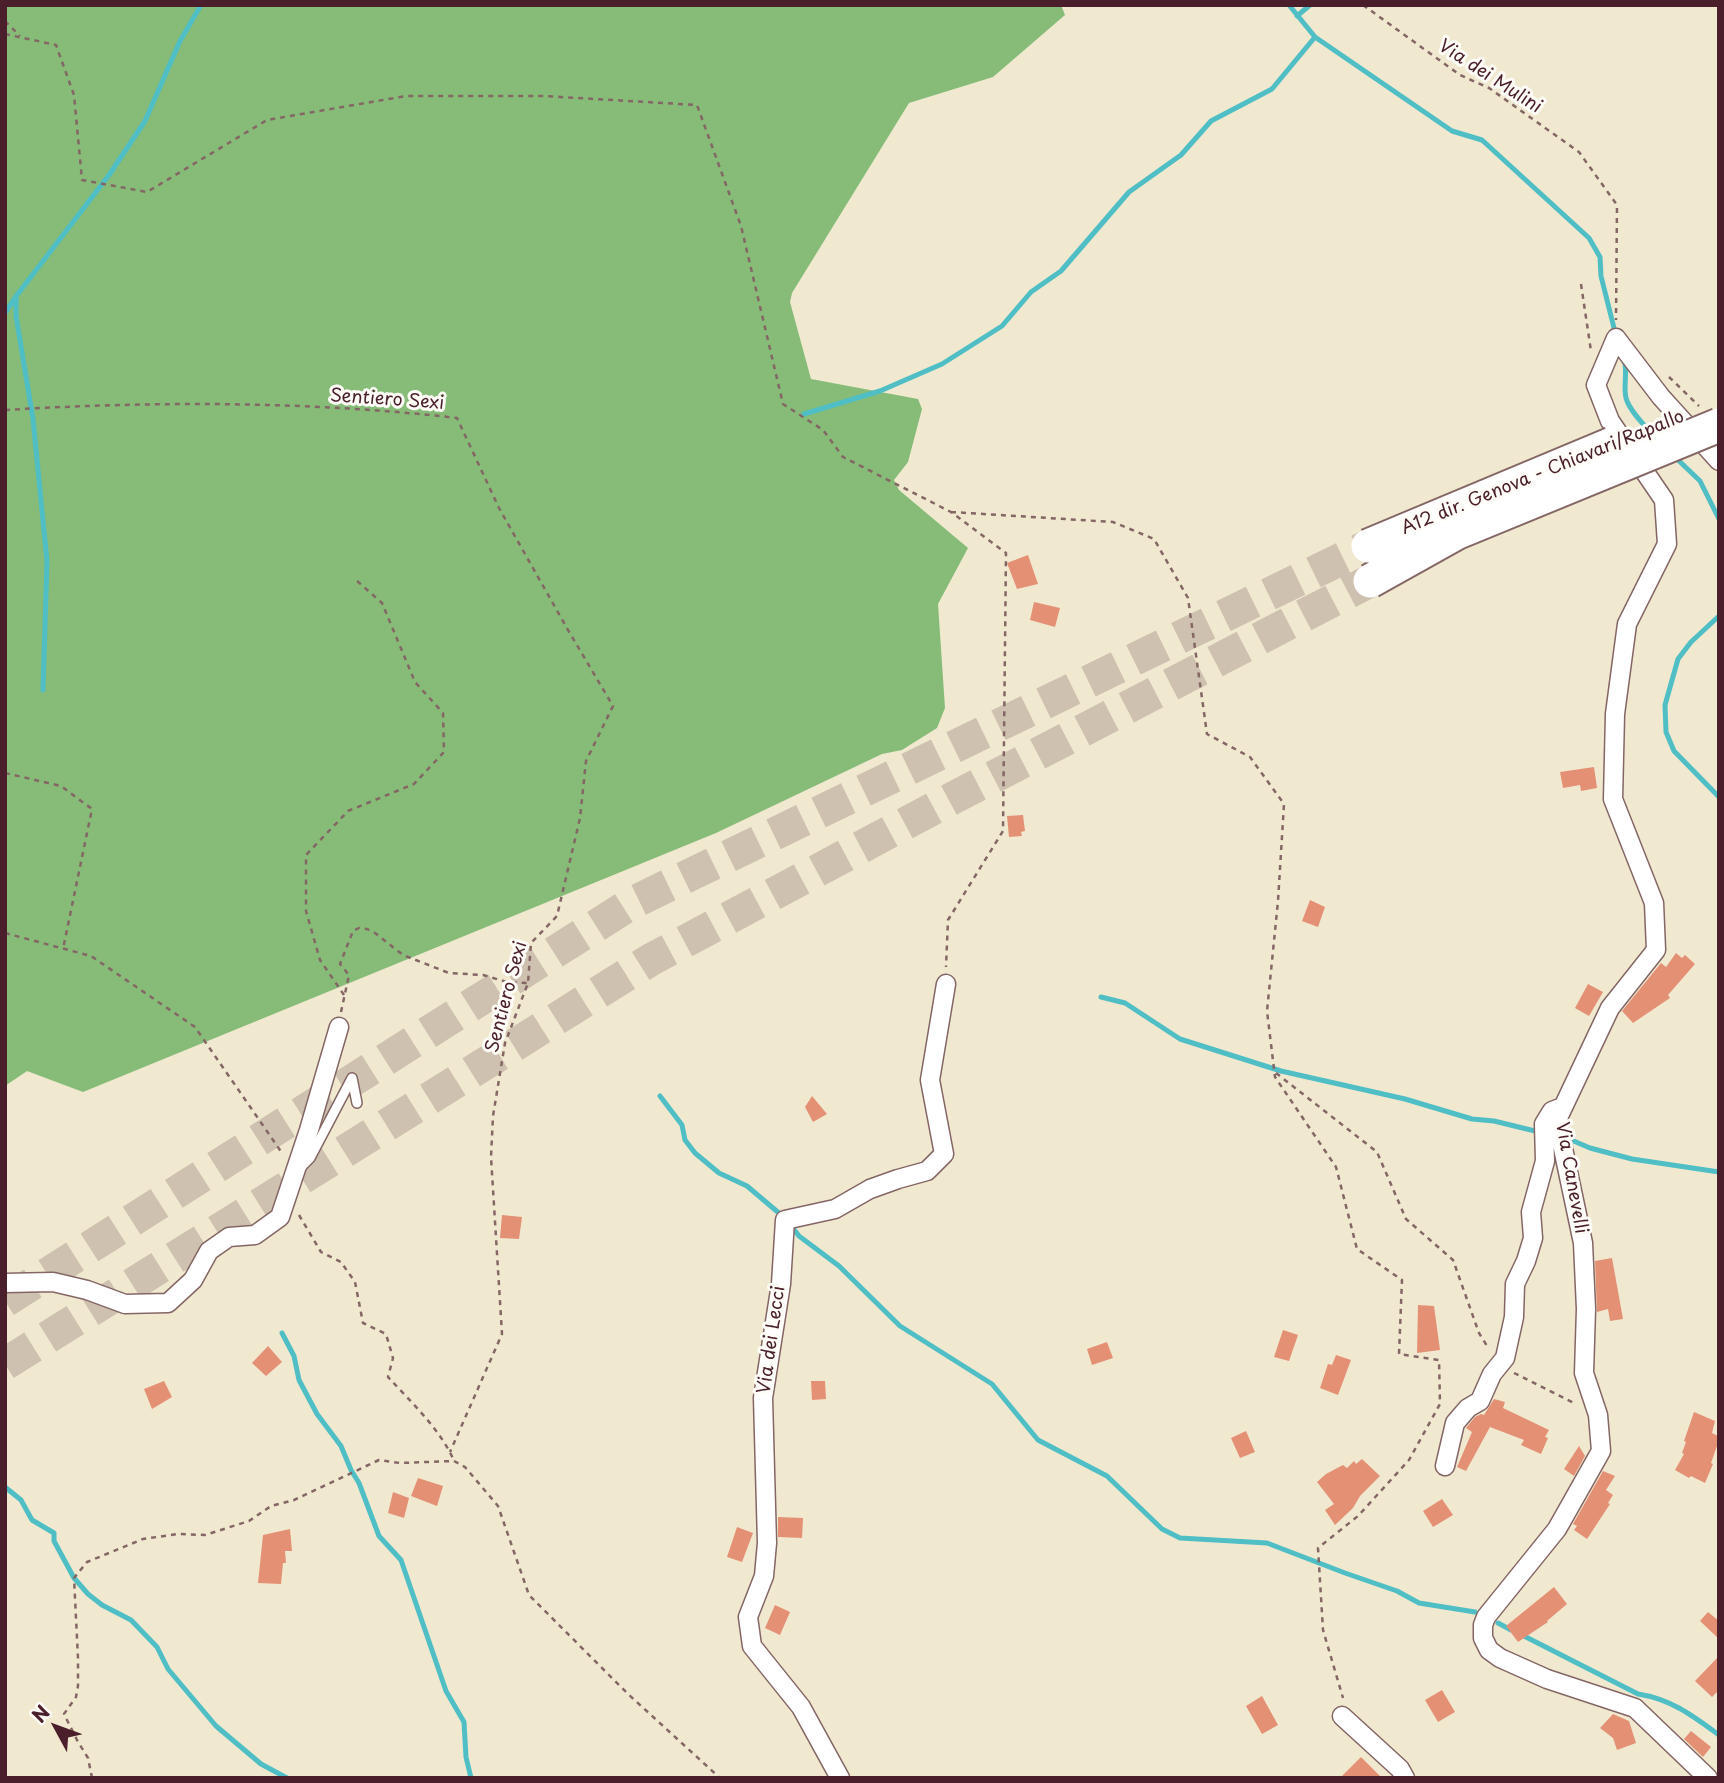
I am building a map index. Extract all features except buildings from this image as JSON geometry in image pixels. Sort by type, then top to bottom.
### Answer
[{"type":"highway","name":"A12 dir. Genova - Chiavari/Rapallo","points":[[1368,546],[1719,401]]},
{"type":"highway","points":[[1370,581],[1456,533],[1719,425]]},
{"type":"street","points":[[1596,385],[1616,338],[1661,397],[1719,461]]},
{"type":"street","name":"Via Canevelli","points":[[1596,385],[1609,421],[1664,500],[1667,544],[1627,624],[1615,714],[1613,799],[1654,903],[1656,950],[1610,1008],[1557,1120],[1583,1243],[1586,1309],[1584,1373],[1598,1415],[1601,1451],[1557,1529],[1486,1617],[1483,1638],[1489,1650],[1500,1658],[1547,1679],[1635,1708],[1709,1778]]},
{"type":"street","name":"Via dei Lecci","points":[[840,1778],[801,1707],[752,1646],[748,1617],[764,1576],[767,1543],[763,1398],[781,1284],[785,1220],[835,1209],[870,1189],[927,1171],[944,1154],[930,1080],[946,985]]},
{"type":"street","points":[[5,1283],[53,1282],[87,1290],[125,1304],[167,1303],[193,1280],[209,1251],[229,1237],[255,1235],[280,1217],[338,1027]]},
{"type":"street","points":[[1445,1466],[1455,1423],[1468,1408],[1480,1401],[1492,1374],[1505,1358],[1514,1317],[1515,1284],[1533,1238],[1531,1212],[1545,1161],[1544,1124],[1552,1111],[1563,1107]]},
{"type":"street","points":[[1342,1716],[1400,1769],[1405,1778]]},
{"type":"lane","points":[[295,1173],[310,1158],[352,1078],[357,1103]]},
{"type":"path","name":"Via dei Mulini","points":[[1363,5],[1460,75],[1489,88],[1579,152],[1617,205],[1616,338]]},
{"type":"path","points":[[5,21],[20,37]]},
{"type":"path","points":[[5,34],[56,45],[75,95],[82,180],[147,192],[267,120],[406,96],[544,96],[697,106],[741,226],[783,404],[823,430],[843,457],[951,512],[1006,553],[1003,831],[948,920],[946,985]]},
{"type":"path","points":[[1581,284],[1596,385]]},
{"type":"path","name":"Sentiero Sexi","points":[[5,410],[63,406],[257,405],[402,411],[457,418],[499,508],[613,706],[586,761],[580,818],[557,916],[531,943],[528,983],[505,1043],[493,1116],[491,1157],[502,1334],[450,1452]]},
{"type":"path","points":[[951,512],[1112,522],[1154,539],[1188,598],[1207,734],[1250,758],[1284,804],[1267,1011],[1275,1077],[1336,1167],[1357,1249],[1402,1280],[1399,1354],[1439,1360],[1440,1404],[1409,1460],[1358,1516],[1318,1548],[1323,1630],[1343,1696],[1342,1716]]},
{"type":"path","points":[[356,580],[382,603],[415,682],[443,713],[444,752],[414,784],[348,811],[306,855],[306,911],[320,960],[344,995],[349,975],[340,964],[353,931],[359,928],[375,933],[403,955],[449,973],[483,975],[508,982],[528,983]]},
{"type":"path","points":[[5,773],[61,786],[92,809],[63,949]]},
{"type":"path","points":[[5,933],[91,956],[195,1027],[295,1173],[299,1216],[321,1252],[341,1262],[355,1282],[363,1323],[386,1335],[393,1358],[388,1377],[425,1417],[454,1461]]},
{"type":"path","points":[[1274,1072],[1377,1152],[1406,1219],[1453,1261],[1479,1333],[1499,1365],[1598,1415]]},
{"type":"path","points":[[92,1778],[89,1758],[64,1714],[76,1697],[78,1686],[74,1578],[87,1562],[143,1539],[178,1534],[205,1535],[249,1521],[271,1506],[294,1500],[379,1460],[400,1463],[454,1461],[465,1467],[498,1506],[529,1595],[628,1694],[720,1778]]},
{"type":"green space","points":[[5,5],[1061,5],[1065,15],[993,77],[909,103],[792,293],[790,302],[811,379],[918,399],[922,409],[908,462],[894,480],[899,490],[968,548],[938,604],[945,708],[937,728],[902,750],[882,754],[716,833],[83,1092],[27,1071],[5,1086]]},
{"type":"waterway","points":[[5,313],[109,175],[145,121],[180,41],[201,5]]},
{"type":"waterway","points":[[1289,5],[1315,37],[1452,131],[1482,140],[1589,238],[1600,257],[1601,276],[1616,336]]},
{"type":"waterway","points":[[1297,16],[1310,5]]},
{"type":"waterway","points":[[804,414],[880,391],[942,364],[1002,326],[1031,292],[1061,271],[1129,192],[1181,155],[1211,121],[1272,89],[1315,37]]},
{"type":"waterway","points":[[16,296],[16,316],[33,419],[47,561],[43,690]]},
{"type":"waterway","points":[[1624,359],[1628,403],[1657,439]]},
{"type":"waterway","points":[[1674,456],[1700,481],[1719,519]]},
{"type":"waterway","points":[[1719,616],[1691,642],[1678,659],[1665,705],[1666,732],[1674,751],[1719,797]]},
{"type":"waterway","points":[[1101,997],[1125,1003],[1180,1039],[1281,1071],[1405,1099],[1472,1119],[1494,1121],[1539,1132]]},
{"type":"waterway","points":[[660,1096],[682,1125],[685,1140],[695,1153],[719,1173],[747,1186],[786,1219],[799,1236],[839,1266],[900,1326],[992,1384],[1038,1440],[1107,1476],[1162,1529],[1180,1538],[1267,1543],[1397,1591],[1419,1603],[1475,1612]]},
{"type":"waterway","points":[[1569,1139],[1590,1148],[1632,1159],[1719,1172]]},
{"type":"waterway","points":[[282,1333],[294,1356],[299,1380],[317,1414],[341,1446],[359,1483],[379,1536],[401,1560],[446,1691],[464,1722],[466,1757],[471,1778]]},
{"type":"waterway","points":[[5,1487],[21,1500],[32,1520],[54,1533],[54,1541],[74,1578],[88,1594],[102,1605],[131,1620],[157,1647],[168,1669],[216,1726],[261,1764],[287,1778]]},
{"type":"waterway","points":[[1498,1623],[1511,1630]]},
{"type":"waterway","points":[[1520,1634],[1638,1694],[1671,1704],[1719,1735]]},
{"type":"tunnel","points":[[5,1301],[632,903],[1368,546]]},
{"type":"tunnel","points":[[5,1364],[652,959],[953,798],[1370,581]]}]
